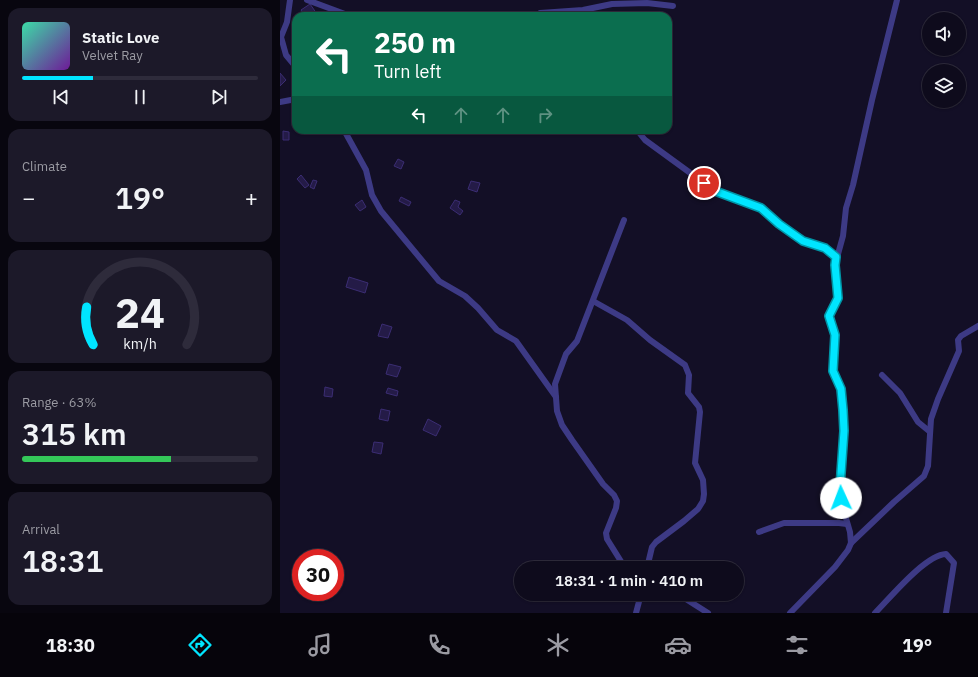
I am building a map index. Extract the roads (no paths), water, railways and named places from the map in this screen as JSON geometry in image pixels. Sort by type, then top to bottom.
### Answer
[{"type":"street","points":[[290,0],[287,22],[281,37],[286,55],[292,62]]},
{"type":"street","points":[[307,0],[340,12]]},
{"type":"street","points":[[851,544],[840,487],[844,431],[843,410],[841,389],[833,371],[835,335],[829,316],[838,298],[835,265],[843,236],[846,208],[857,170],[872,100],[897,0]]},
{"type":"street","points":[[544,12],[583,10],[612,4],[647,3],[673,6]]},
{"type":"street","points":[[280,102],[292,100]]},
{"type":"street","points":[[346,134],[366,170],[372,195],[381,211],[439,281],[465,296],[478,308],[497,330],[516,341],[556,398]]},
{"type":"street","points":[[640,134],[645,140],[715,191],[761,208],[779,224],[803,241],[825,248],[836,257]]},
{"type":"street","points":[[621,561],[607,539],[606,533],[616,508],[617,501],[614,495],[603,484],[562,425],[557,411],[555,384],[560,366],[566,354],[577,341],[624,220]]},
{"type":"street","points":[[593,301],[626,320],[650,340],[685,365],[689,375],[688,393],[700,412],[695,463],[703,480],[704,494],[702,501],[698,508],[684,521],[656,542],[652,547],[649,561]]},
{"type":"street","points":[[790,613],[835,567],[851,544],[894,502],[924,476],[928,466],[930,443],[929,431],[931,419],[959,351],[958,340],[961,336],[978,326]]},
{"type":"street","points":[[882,375],[900,394],[918,422],[929,431]]},
{"type":"street","points":[[759,532],[784,523],[847,524]]},
{"type":"street","points":[[875,613],[912,575],[935,556],[946,554],[954,564],[946,613]]},
{"type":"street","points":[[636,613],[639,601]]},
{"type":"street","points":[[689,601],[708,613]]}]
